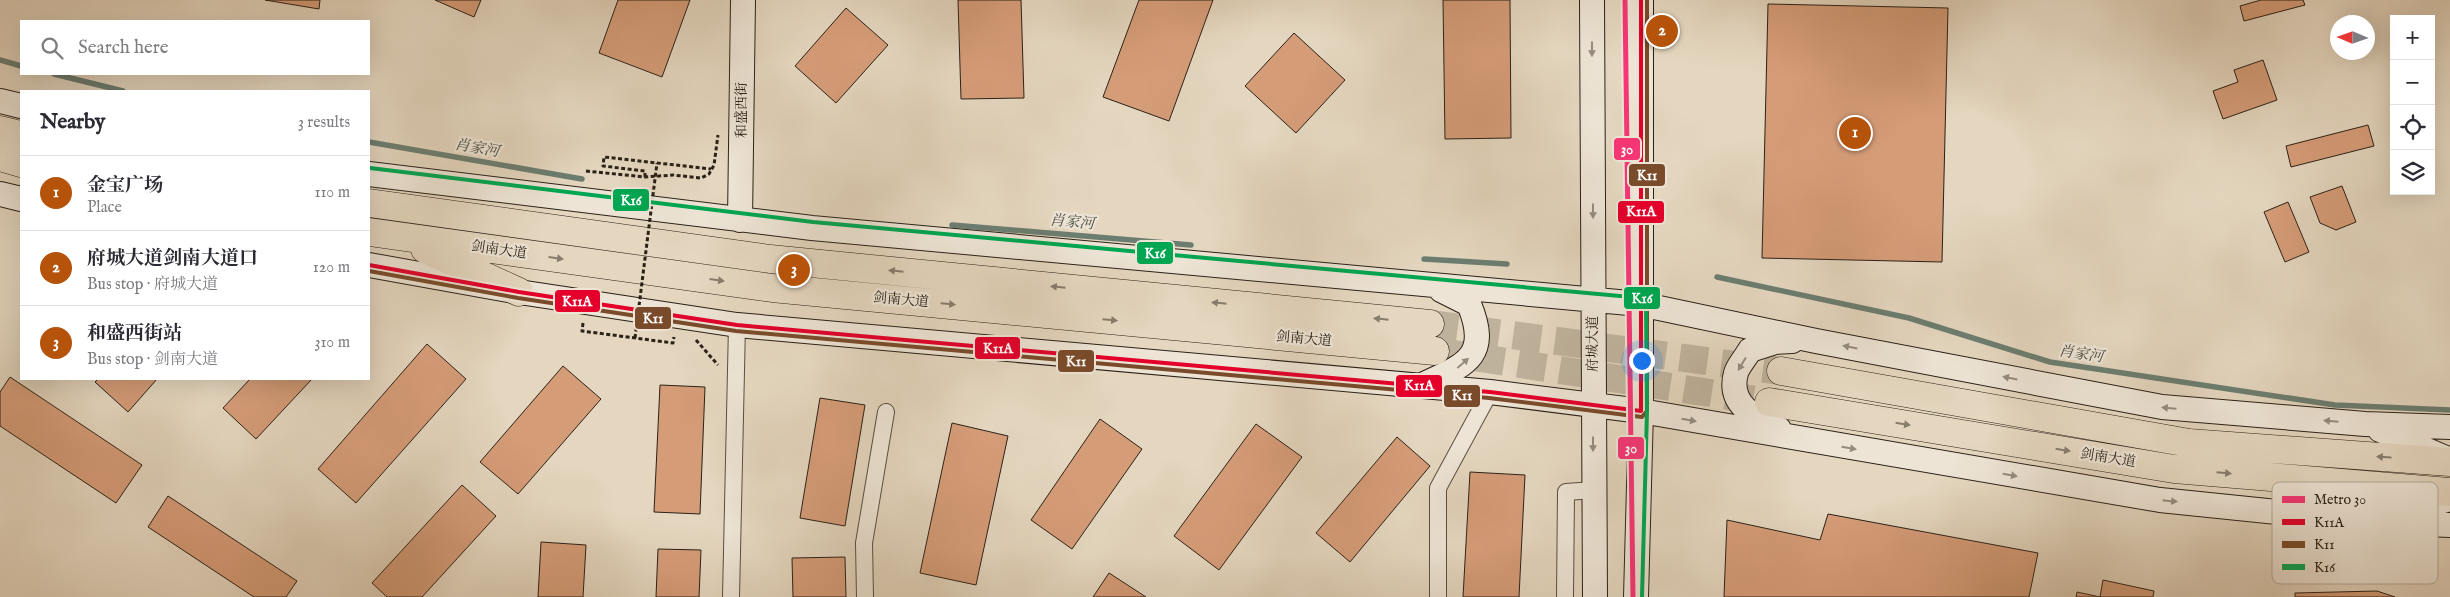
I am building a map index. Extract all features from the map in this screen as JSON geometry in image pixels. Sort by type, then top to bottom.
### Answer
[{"type":"highway","points":[[0,130],[20,135]]},
{"type":"highway","points":[[0,158],[20,163]]},
{"type":"highway","points":[[370,190],[437,214]]},
{"type":"highway","name":"剑南大道","points":[[370,203],[770,259],[1430,324]]},
{"type":"highway","name":"剑南大道","points":[[370,232],[772,288],[1435,351]]},
{"type":"highway","points":[[399,236],[519,292]]},
{"type":"highway","name":"剑南大道","points":[[1782,371],[2189,442],[2450,461]]},
{"type":"highway","name":"剑南大道","points":[[1769,402],[2174,468],[2335,482]]},
{"type":"main road","name":"和盛西街","points":[[740,220],[743,0]]},
{"type":"main road","name":"府城大道","points":[[1592,0],[1595,597]]},
{"type":"main road","points":[[1636,597],[1641,411],[1641,0]]},
{"type":"main road","points":[[0,101],[20,106]]},
{"type":"main road","points":[[370,174],[740,220],[1640,304],[1816,341],[2162,407],[2365,424],[2450,427]]},
{"type":"main road","points":[[0,194],[20,199]]},
{"type":"main road","points":[[370,265],[519,292],[737,325],[1490,392],[1593,404],[2160,500],[2272,511]]},
{"type":"main road","points":[[1420,386],[1460,367],[1473,354],[1477,339],[1477,322],[1469,304],[1424,283]]},
{"type":"main road","points":[[1799,439],[1758,419],[1742,408],[1736,394],[1736,374],[1750,350],[1775,342],[1816,341]]},
{"type":"main road","points":[[2365,424],[2450,461]]},
{"type":"main road","points":[[2438,503],[2450,499]]},
{"type":"street","points":[[731,597],[737,325]]},
{"type":"street","points":[[1438,597],[1438,488],[1490,392]]},
{"type":"street","points":[[865,597],[864,543],[886,412]]},
{"type":"street","points":[[1565,597],[1566,492],[1594,490]]},
{"type":"path","points":[[586,171],[645,177],[672,175],[701,178],[714,165],[718,135]]},
{"type":"path","points":[[645,177],[645,171],[603,166],[604,157],[711,169]]},
{"type":"path","points":[[635,338],[656,163]]},
{"type":"path","points":[[592,324],[583,323],[582,331],[673,342],[674,336]]},
{"type":"building","points":[[265,0],[320,0],[319,9]]},
{"type":"building","points":[[435,0],[481,0],[474,17]]},
{"type":"building","points":[[618,0],[690,0],[662,77],[599,53]]},
{"type":"building","points":[[958,0],[1021,0],[1024,98],[961,99]]},
{"type":"building","points":[[1139,0],[1213,0],[1169,121],[1103,97]]},
{"type":"building","points":[[1443,0],[1510,0],[1511,138],[1445,139]]},
{"type":"building","points":[[2261,0],[2303,0],[2305,5],[2244,21],[2240,6]]},
{"type":"building","points":[[1768,4],[1948,8],[1942,262],[1762,258]]},
{"type":"building","points":[[846,8],[888,45],[836,103],[795,66]]},
{"type":"building","points":[[1294,33],[1345,80],[1296,133],[1245,86]]},
{"type":"building","points":[[2263,60],[2277,100],[2223,119],[2213,91],[2238,82],[2234,70]]},
{"type":"building","points":[[2368,125],[2374,146],[2291,167],[2286,146]]},
{"type":"building","points":[[2342,186],[2356,222],[2336,230],[2320,223],[2310,197]]},
{"type":"building","points":[[2288,202],[2309,252],[2285,262],[2264,212]]},
{"type":"building","points":[[427,344],[466,379],[356,503],[318,469]]},
{"type":"building","points":[[563,366],[601,399],[518,494],[480,462]]},
{"type":"building","points":[[10,377],[142,465],[116,503],[0,426],[0,392]]},
{"type":"building","points":[[97,380],[156,380],[128,412],[95,382]]},
{"type":"building","points":[[249,380],[311,380],[256,439],[223,408]]},
{"type":"building","points":[[660,385],[705,387],[700,514],[654,512]]},
{"type":"building","points":[[820,398],[865,405],[845,526],[800,518]]},
{"type":"building","points":[[1100,419],[1142,449],[1072,549],[1031,520]]},
{"type":"building","points":[[952,423],[1008,436],[976,585],[920,573]]},
{"type":"building","points":[[1256,424],[1302,457],[1219,570],[1174,536]]},
{"type":"building","points":[[1397,437],[1430,466],[1350,562],[1316,533]]},
{"type":"building","points":[[1470,472],[1525,475],[1519,597],[1463,597]]},
{"type":"building","points":[[462,485],[496,516],[422,597],[387,597],[372,583]]},
{"type":"building","points":[[168,496],[297,581],[286,597],[254,597],[148,527]]},
{"type":"building","points":[[1828,514],[2038,553],[2029,597],[1724,597],[1727,520],[1820,540]]},
{"type":"building","points":[[541,542],[586,545],[583,597],[538,597]]},
{"type":"building","points":[[658,549],[701,550],[699,597],[656,597]]},
{"type":"building","points":[[845,557],[846,597],[793,597],[792,558]]},
{"type":"building","points":[[1109,573],[1146,597],[1093,597]]},
{"type":"building","points":[[2103,580],[2154,591],[2153,597],[2100,597]]},
{"type":"building","points":[[2377,591],[2395,597],[2295,597],[2295,593]]},
{"type":"building","points":[[2077,592],[2100,597],[2076,597]]},
{"type":"waterway","name":"肖家河","points":[[0,60],[20,66]]},
{"type":"waterway","name":"肖家河","points":[[58,75],[119,90]]},
{"type":"waterway","name":"肖家河","points":[[370,142],[582,179]]},
{"type":"waterway","name":"肖家河","points":[[952,225],[1191,245]]},
{"type":"waterway","name":"肖家河","points":[[1424,259],[1507,264]]},
{"type":"waterway","name":"肖家河","points":[[1717,277],[1909,318],[2050,362],[2335,405],[2450,410]]},
{"type":"tunnel","points":[[1430,324],[1781,371]]},
{"type":"tunnel","points":[[1435,351],[1769,402]]},
{"type":"metro line","name":"30","points":[[1625,0],[1633,597]]},
{"type":"transit line","name":"K11A","points":[[370,265],[519,292],[737,325],[1490,392],[1641,411],[1641,0]]},
{"type":"transit line","name":"K11","points":[[370,271],[518,298],[736,331],[1489,398],[1642,417],[1647,411],[1647,0]]},
{"type":"transit line","name":"K16","points":[[370,168],[813,222],[1642,298],[1646,304],[1647,411],[1642,597]]},
{"type":"place","name":"府城大道剑南大道口","points":[[1662,31]]},
{"type":"place","name":"金宝广场","points":[[1855,133]]},
{"type":"place","name":"和盛西街站","points":[[794,270]]}]
